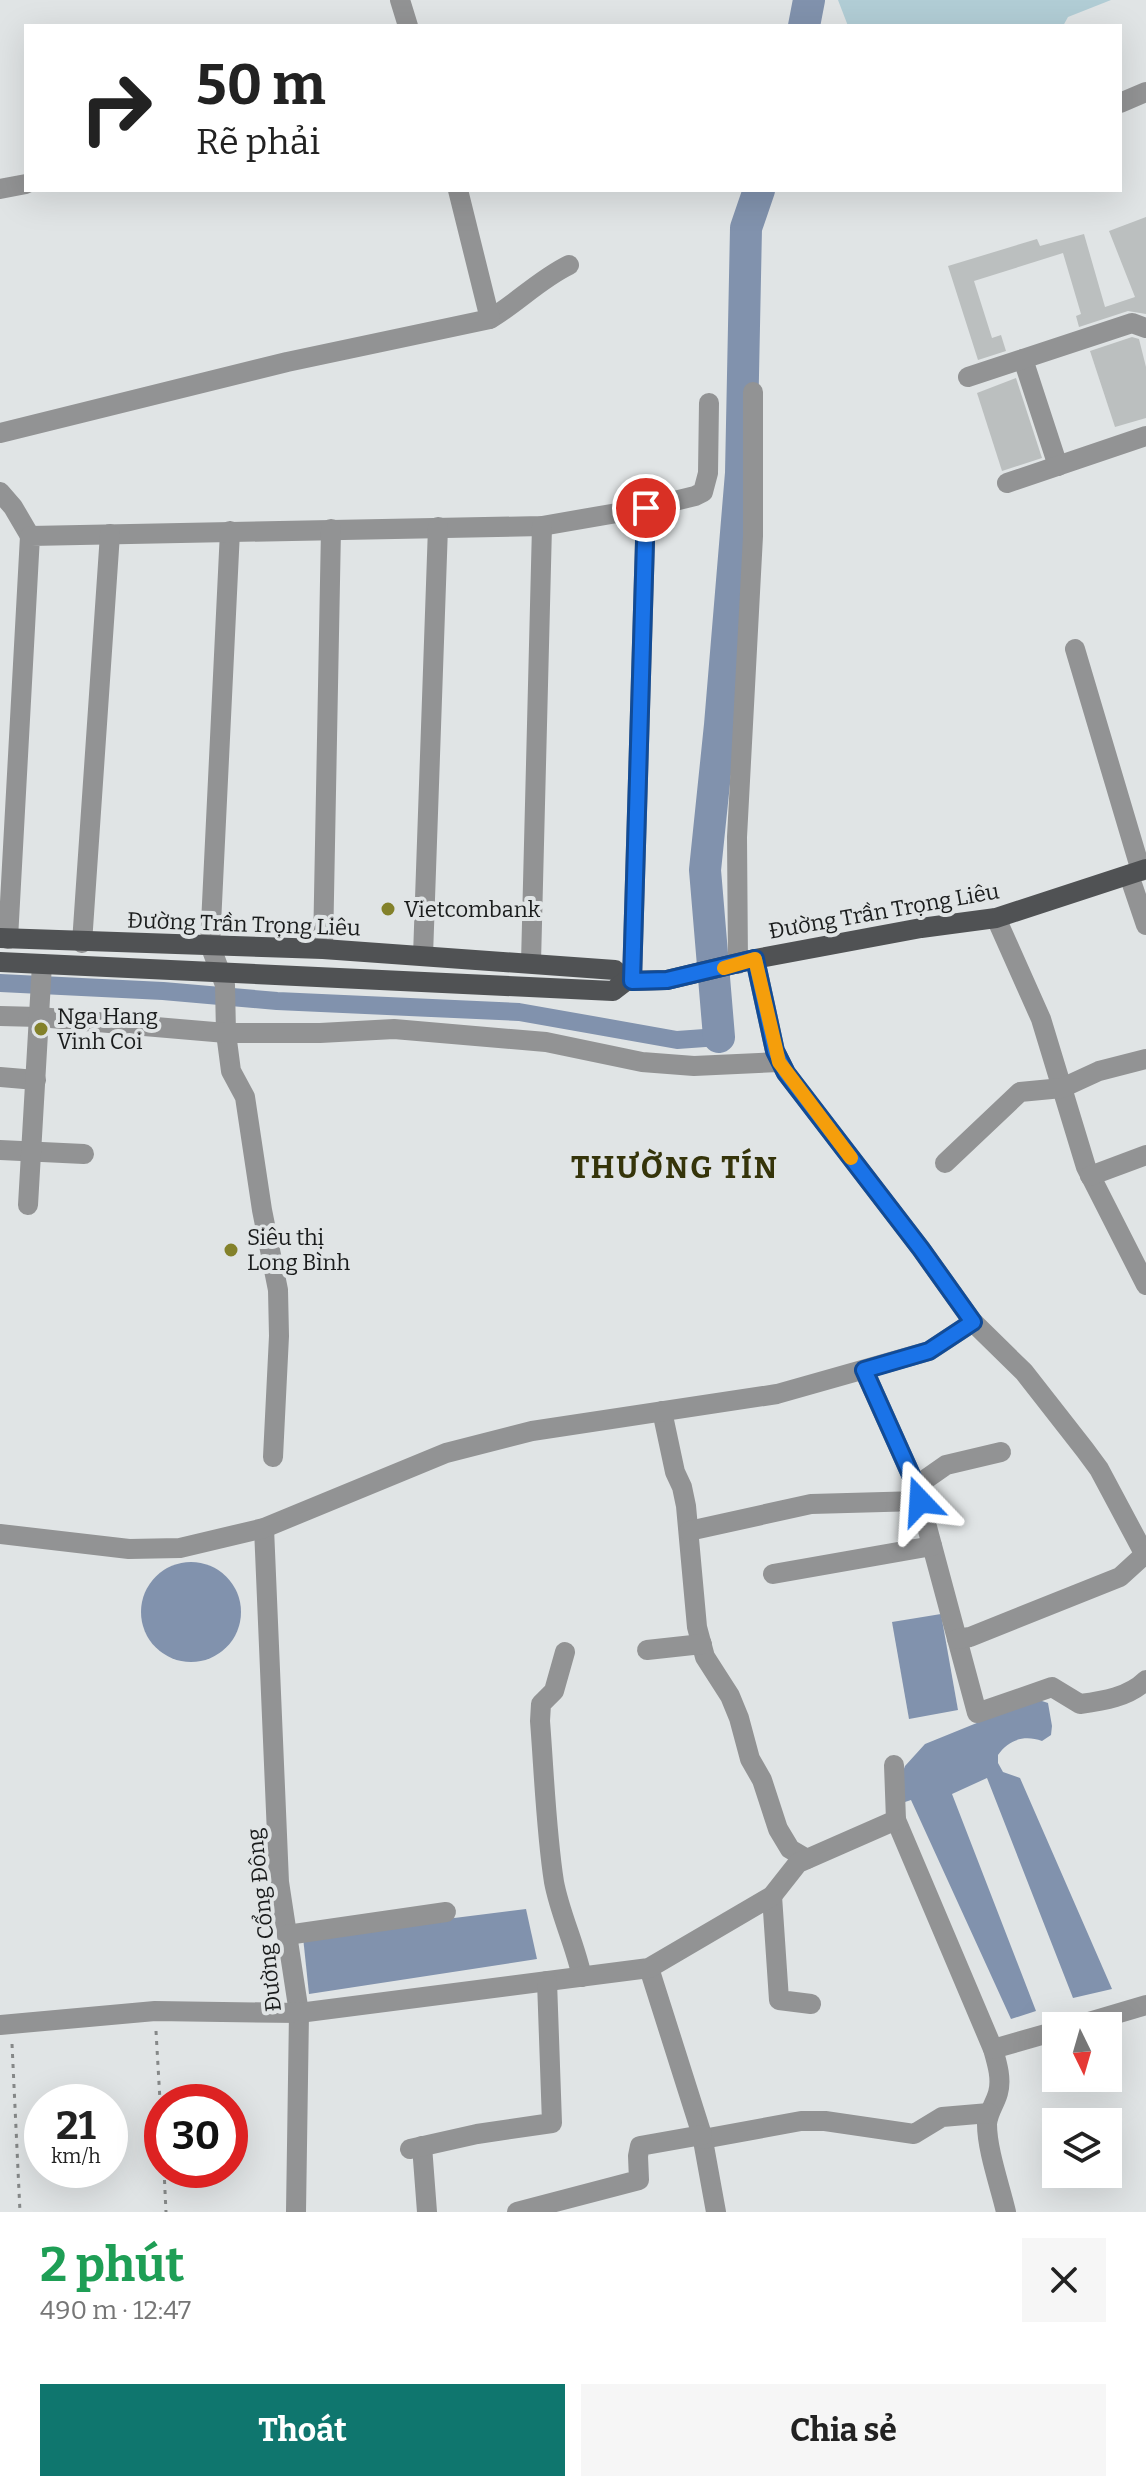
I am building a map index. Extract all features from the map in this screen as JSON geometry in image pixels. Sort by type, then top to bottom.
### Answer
[{"type":"main road","name":"Đường Trần Trọng Liêu","points":[[0,962],[42,978],[223,979],[613,991],[629,981],[667,980],[921,928],[996,918],[1139,872]]},
{"type":"main road","name":"Đường Trần Trọng Liêu","points":[[4,938],[323,949],[531,963],[615,970],[629,981]]},
{"type":"street","points":[[400,0],[407,24]]},
{"type":"street","points":[[1122,102],[1146,92]]},
{"type":"street","points":[[0,189],[24,184]]},
{"type":"street","points":[[458,192],[490,319]]},
{"type":"street","points":[[0,433],[287,362],[490,319],[569,265]]},
{"type":"street","points":[[968,377],[1132,323],[1146,328]]},
{"type":"street","points":[[1023,359],[1058,466]]},
{"type":"street","points":[[753,392],[753,536],[737,837],[747,962],[779,1062],[973,1322],[1024,1372],[1085,1450],[1099,1469],[1145,1556],[1120,1577],[970,1637],[957,1639]]},
{"type":"street","points":[[30,536],[542,526],[646,508],[703,492],[708,473],[709,403]]},
{"type":"street","points":[[1007,483],[1146,436]]},
{"type":"street","points":[[0,492],[30,536],[4,938]]},
{"type":"street","points":[[629,981],[646,508]]},
{"type":"street","points":[[531,963],[542,526]]},
{"type":"street","points":[[423,956],[438,527]]},
{"type":"street","points":[[323,949],[331,529]]},
{"type":"street","points":[[230,531],[210,945],[223,979],[231,1071],[245,1097],[278,1290],[273,1457]]},
{"type":"street","points":[[82,943],[110,534]]},
{"type":"street","points":[[1075,649],[1139,872],[1146,925]]},
{"type":"street","points":[[996,918],[1041,1019],[1090,1176],[1146,1285]]},
{"type":"street","points":[[28,1205],[42,978]]},
{"type":"street","points":[[0,1016],[226,1030],[320,1033],[374,1029],[479,1035],[546,1042],[642,1062],[694,1066],[779,1062]]},
{"type":"street","points":[[945,1163],[1020,1092],[1062,1088],[1099,1071],[1146,1059]]},
{"type":"street","points":[[0,1077],[36,1080]]},
{"type":"street","points":[[0,1150],[84,1154]]},
{"type":"street","points":[[1090,1176],[1146,1155]]},
{"type":"street","points":[[0,1534],[129,1549],[180,1548],[264,1528],[446,1453],[532,1431],[777,1394],[929,1351],[973,1322]]},
{"type":"street","points":[[864,1370],[918,1494],[977,1713],[1052,1687],[1080,1704],[1144,1691]]},
{"type":"street","points":[[662,1411],[675,1472],[682,1487],[697,1627],[702,1644],[711,1669],[730,1696],[750,1759],[762,1780],[778,1829],[790,1849],[807,1859]]},
{"type":"street","points":[[689,1531],[811,1504],[918,1494],[946,1465],[1001,1452]]},
{"type":"street","name":"Đường Cổng Đông","points":[[264,1528],[279,1882],[299,2013],[296,2212]]},
{"type":"street","points":[[773,1574],[932,1546]]},
{"type":"street","points":[[647,1650],[702,1644]]},
{"type":"street","points":[[565,1652],[554,1691],[541,1704],[540,1721],[554,1880],[582,1977]]},
{"type":"street","points":[[894,1765],[896,1820],[993,2049],[999,2081],[998,2094],[989,2113],[989,2138],[1006,2212]]},
{"type":"street","points":[[5,2025],[155,2011],[299,2013],[649,1968],[772,1896],[798,1863],[896,1820]]},
{"type":"street","points":[[772,1896],[779,2000],[811,2004]]},
{"type":"street","points":[[287,1935],[446,1912]]},
{"type":"street","points":[[649,1968],[702,2137],[716,2212]]},
{"type":"street","points":[[427,2212],[416,2148],[477,2134],[552,2123],[547,1981]]},
{"type":"street","points":[[1122,2012],[1146,2005]]},
{"type":"street","points":[[993,2049],[1042,2035]]},
{"type":"street","points":[[517,2212],[639,2180],[640,2146],[801,2121],[825,2121],[914,2134],[942,2117],[989,2113]]},
{"type":"path","points":[[155,2011],[159,2084]]},
{"type":"path","points":[[5,2025],[20,2212]]},
{"type":"path","points":[[165,2188],[166,2212]]},
{"type":"shaded area","points":[[838,0],[1111,0],[1068,17],[1064,24],[847,24]]},
{"type":"shaded area","points":[[191,1562],[210,1566],[226,1577],[237,1593],[241,1612],[237,1631],[226,1647],[210,1658],[191,1662],[172,1658],[156,1647],[145,1631],[141,1612],[145,1593],[156,1577],[172,1566]]},
{"type":"shaded area","points":[[941,1614],[958,1710],[909,1719],[892,1622]]},
{"type":"shaded area","points":[[1036,1699],[1048,1703],[1051,1735],[1042,1741],[1030,1738],[1012,1742],[998,1755],[998,1763],[1003,1772],[1020,1778],[1112,1989],[1073,1998],[987,1778],[952,1794],[1036,2011],[1011,2019],[911,1800],[902,1803],[901,1777],[905,1766],[925,1744]]},
{"type":"shaded area","points":[[526,1909],[537,1959],[309,1994],[303,1937]]},
{"type":"building","points":[[1146,217],[1146,314],[1128,311],[1079,327],[1076,316],[1081,314],[1063,253],[974,281],[992,338],[1001,335],[1006,351],[978,360],[948,266],[1037,239],[1040,246],[1084,234],[1105,307],[1135,297],[1109,231]]},
{"type":"building","points":[[1132,337],[1139,339],[1146,367],[1146,418],[1115,427],[1090,351]]},
{"type":"building","points":[[1016,378],[1042,458],[1002,471],[977,393]]},
{"type":"waterway","points":[[804,24],[809,0]]},
{"type":"waterway","points":[[719,1037],[705,870],[741,473],[746,228],[758,192]]},
{"type":"waterway","points":[[0,983],[163,991],[277,1001],[519,1012],[677,1040],[719,1037]]},
{"type":"slow traffic","points":[[724,968],[755,959],[779,1062],[851,1158]]},
{"type":"place","name":"Vietcombank","points":[[388,909]]},
{"type":"place","name":"Nga Hang Vinh Coi","points":[[41,1029]]},
{"type":"place","name":"Siêu thị Long Bình","points":[[231,1250]]},
{"type":"district","name":"THƯỜNG TÍN","points":[[675,1168]]},
{"type":"route","points":[[646,508],[632,981],[667,980],[755,959],[779,1062],[973,1322],[929,1351],[864,1370],[920,1501]]}]
